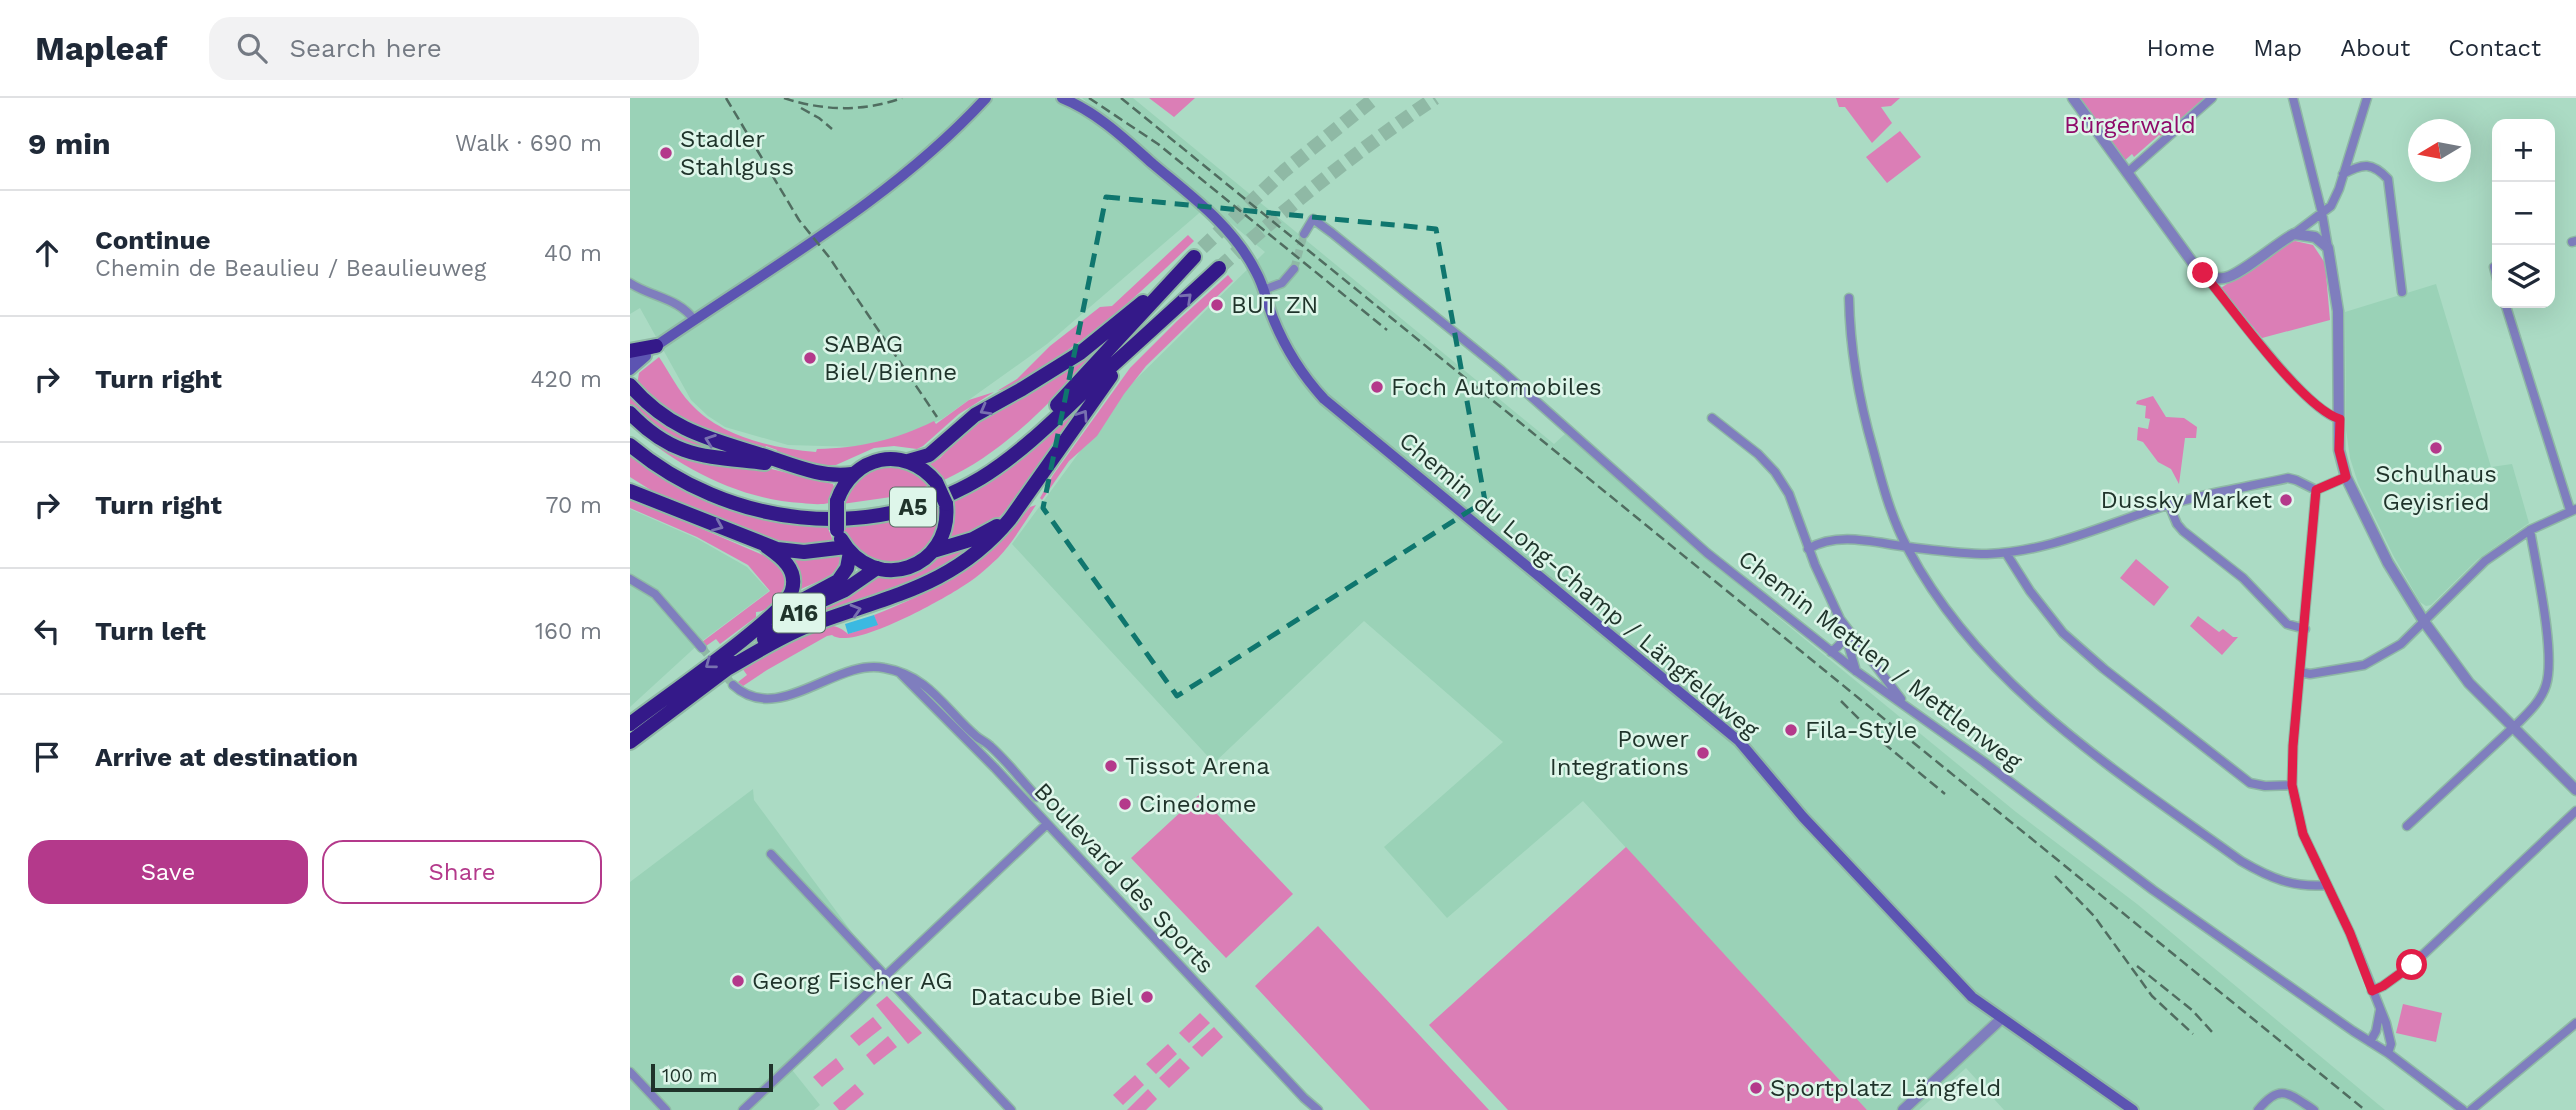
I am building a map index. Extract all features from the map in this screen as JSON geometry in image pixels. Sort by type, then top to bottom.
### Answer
[{"type":"highway","name":"A5","points":[[630,434],[659,457],[697,481],[771,506],[797,510],[851,510],[885,506],[921,496],[977,470],[1035,426],[1198,253],[1087,348],[975,415],[929,455],[908,461]]},
{"type":"highway","name":"A5","points":[[630,446],[682,482],[746,508],[780,516],[814,519],[853,519],[891,513],[944,496],[1000,466],[1041,432],[1219,268]]},
{"type":"highway","points":[[727,669],[797,630],[901,595],[946,574],[987,543],[1003,528],[1026,497],[1107,381],[1154,329]]},
{"type":"highway","points":[[630,351],[656,346]]},
{"type":"highway","points":[[630,385],[660,413],[694,434],[798,468],[833,476],[852,474]]},
{"type":"highway","points":[[630,414],[656,436],[692,454],[798,468]]},
{"type":"highway","points":[[933,551],[944,533],[946,504],[936,482],[925,471],[908,461],[882,459],[852,474],[837,501],[837,530],[848,550],[864,563],[877,568],[897,570],[910,567],[933,551],[973,539],[1008,517],[1026,497]]},
{"type":"highway","points":[[630,481],[669,506]]},
{"type":"highway","points":[[630,491],[767,547],[793,552],[848,550]]},
{"type":"highway","points":[[762,624],[784,605],[793,586],[789,566],[767,547]]},
{"type":"highway","name":"A16","points":[[630,724],[762,624],[807,596],[838,581],[847,568],[848,550]]},
{"type":"highway","name":"A16","points":[[630,742],[802,610],[845,590],[877,568]]},
{"type":"main road","points":[[630,360],[656,346],[887,189],[941,143],[986,98]]},
{"type":"main road","name":"Chemin du Long-Champ / Längfeldweg","points":[[1062,98],[1083,108],[1110,127],[1219,220],[1257,273],[1274,320],[1299,370],[1324,399],[1739,741],[1803,817],[1972,997],[2133,1110]]},
{"type":"main road","points":[[630,370],[656,346]]},
{"type":"street","points":[[2073,98],[2195,266],[2287,376],[2323,411],[2340,419]]},
{"type":"street","points":[[2127,173],[2212,98]]},
{"type":"street","points":[[2292,98],[2322,213],[2338,312],[2339,450],[2346,477],[2388,563],[2425,623],[2469,684],[2576,790]]},
{"type":"street","points":[[2203,273],[2217,278],[2230,276],[2331,206],[2367,98]]},
{"type":"street","points":[[2343,174],[2362,166],[2372,166],[2388,179],[2402,292]]},
{"type":"street","name":"Chemin Mettlen / Mettlenweg","points":[[1304,234],[1313,219],[1332,233],[1501,370],[1707,553],[1831,652],[1984,762],[2153,890],[2388,1053],[2463,1110]]},
{"type":"street","points":[[2294,234],[2315,237],[2328,248]]},
{"type":"street","points":[[1263,290],[1282,283],[1294,269]]},
{"type":"street","points":[[630,283],[676,303],[694,320]]},
{"type":"street","points":[[1849,298],[1855,375],[1886,496],[1906,547],[1963,633],[2045,715],[2091,753],[2264,874],[2286,883],[2308,887],[2326,885]]},
{"type":"street","points":[[2300,672],[2310,674],[2364,665],[2401,644],[2485,561],[2530,530],[2573,509],[2507,308]]},
{"type":"street","points":[[1712,418],[1758,454],[1775,472],[1789,494],[1808,549],[1840,619],[1856,671]]},
{"type":"street","points":[[1808,549],[1819,542],[1851,539],[1970,554],[2006,553],[2064,541],[2169,505],[2288,478],[2316,490],[2346,477]]},
{"type":"street","points":[[2316,490],[2293,746],[2292,785],[2303,834],[2350,933],[2389,1034],[2391,1044],[2388,1053]]},
{"type":"street","points":[[2169,505],[2183,531],[2244,578],[2287,624],[2305,629]]},
{"type":"street","points":[[2407,826],[2534,706],[2545,688],[2550,653],[2530,530]]},
{"type":"street","points":[[2006,553],[2030,591],[2063,633],[2104,668],[2250,783],[2265,786],[2292,785]]},
{"type":"street","points":[[630,579],[654,594],[702,648]]},
{"type":"street","points":[[1840,619],[1910,710]]},
{"type":"street","points":[[1831,652],[1842,644],[1845,634]]},
{"type":"street","points":[[733,685],[755,698],[773,699],[864,669],[886,668],[931,689],[978,738],[988,744],[1037,797]]},
{"type":"street","name":"Boulevard des Sports","points":[[901,674],[1318,1110]]},
{"type":"street","points":[[2372,991],[2412,965],[2576,811]]},
{"type":"street","points":[[743,1110],[1047,824]]},
{"type":"street","points":[[771,855],[1010,1110]]},
{"type":"street","points":[[2370,1042],[2376,1031],[2380,1010]]},
{"type":"street","points":[[1903,1110],[2001,1019]]},
{"type":"street","points":[[2471,1110],[2576,1023]]},
{"type":"street","points":[[630,1072],[666,1110]]},
{"type":"street","points":[[2258,1110],[2268,1098],[2278,1093],[2286,1093],[2314,1110]]},
{"type":"highlighted area","points":[[1106,197],[1436,229],[1485,501],[1177,696],[1043,508]]},
{"type":"shaded area","points":[[630,98],[1062,98],[1205,208],[1047,344],[942,419],[896,440],[858,447],[788,445],[725,427],[708,416],[691,400],[640,308],[630,314]]},
{"type":"shaded area","points":[[1082,98],[1133,98],[1554,444],[1565,434],[1707,559],[2016,812],[2137,904],[2385,1110],[2004,1110],[1966,1068],[1919,1110],[1867,1110],[1583,801],[1447,918],[1384,847],[1503,742],[1364,621],[1214,763],[1012,544],[1125,390],[1265,252]]},
{"type":"shaded area","points":[[2436,284],[2491,467],[2512,464],[2529,523],[2478,559],[2431,605],[2426,606],[2420,602],[2393,555],[2358,483],[2350,458],[2346,430],[2345,312]]},
{"type":"shaded area","points":[[630,509],[696,538],[747,567],[769,591],[702,641],[630,707]]},
{"type":"shaded area","points":[[753,789],[754,800],[885,977],[789,1066],[820,1105],[814,1110],[630,1110],[630,882]]},
{"type":"green space","points":[[1149,98],[1195,98],[1174,117]]},
{"type":"green space","points":[[1836,98],[1900,98],[1891,106],[1881,107],[1892,123],[1872,143],[1845,107],[1839,107]]},
{"type":"green space","name":"Bürgerwald","points":[[2078,98],[2204,98],[2161,136],[2123,162]]},
{"type":"green space","points":[[1900,131],[1921,157],[1887,183],[1866,157]]},
{"type":"green space","points":[[1188,235],[1194,241],[1104,323],[1044,366],[997,391],[1017,379],[1050,346],[1100,307],[1112,306]]},
{"type":"green space","points":[[2295,241],[2313,245],[2325,263],[2330,320],[2262,338],[2221,288],[2286,244]]},
{"type":"green space","points":[[1228,275],[1233,281],[1146,366],[1097,436],[1069,461],[1042,500],[1040,498],[1053,475],[1130,368]]},
{"type":"green space","points":[[1111,337],[1034,417],[992,452],[944,480],[930,464],[940,458],[967,429]]},
{"type":"green space","points":[[659,357],[690,403],[717,424],[765,444],[816,452],[817,449],[877,442],[934,421],[936,424],[969,400],[994,392],[959,414],[917,449],[894,446],[874,448],[836,465],[814,465],[776,455],[777,450],[766,446],[764,451],[723,439],[666,412],[637,385],[639,373]]},
{"type":"green space","points":[[630,393],[737,453],[705,449],[667,434],[630,405]]},
{"type":"green space","points":[[2153,396],[2166,417],[2184,418],[2197,427],[2196,438],[2185,438],[2179,484],[2171,469],[2158,462],[2143,442],[2137,440],[2138,427],[2148,429],[2150,419],[2145,418],[2146,406],[2136,404],[2137,401]]},
{"type":"green space","points":[[1077,409],[1052,452],[999,518],[980,531],[948,539],[954,515],[954,499],[1003,470]]},
{"type":"green space","points":[[630,418],[660,442],[833,484],[829,503],[778,500],[732,488],[668,454],[630,425]]},
{"type":"green space","points":[[630,455],[675,485],[723,507],[773,520],[827,526],[834,543],[795,549],[657,494],[630,477]]},
{"type":"green space","points":[[900,465],[919,474],[931,485],[891,497],[842,504],[864,474],[878,468]]},
{"type":"green space","points":[[630,498],[770,558],[785,575],[783,593],[767,608],[756,612],[756,617],[720,644],[716,639],[706,646],[702,642],[770,591],[748,565],[697,537],[630,508]]},
{"type":"green space","points":[[940,505],[938,527],[930,544],[917,556],[900,563],[883,563],[866,558],[852,545],[842,526],[888,520]]},
{"type":"green space","points":[[1036,505],[998,558],[975,578],[950,594],[876,631],[842,638],[827,636],[743,686],[738,682],[747,675],[742,668],[806,632],[831,626],[848,634],[877,624],[874,615],[920,595],[960,572],[996,544],[1030,507]]},
{"type":"green space","points":[[977,545],[932,577],[790,627],[807,614],[875,577],[906,575],[923,568],[939,556]]},
{"type":"green space","points":[[831,554],[841,555],[836,570],[826,578],[798,591],[789,558],[809,559]]},
{"type":"green space","points":[[2136,559],[2169,587],[2154,606],[2120,578]]},
{"type":"green space","points":[[2198,616],[2219,632],[2223,629],[2233,637],[2238,637],[2222,655],[2190,626]]},
{"type":"green space","points":[[1199,795],[1293,894],[1226,958],[1131,858]]},
{"type":"green space","points":[[1626,847],[1867,1110],[1508,1110],[1429,1025]]},
{"type":"green space","points":[[1318,926],[1489,1110],[1370,1110],[1255,986]]},
{"type":"green space","points":[[887,996],[922,1033],[908,1044],[876,1005]]},
{"type":"green space","points":[[2403,1004],[2442,1013],[2436,1042],[2396,1033]]},
{"type":"green space","points":[[1200,1013],[1210,1023],[1189,1043],[1179,1033]]},
{"type":"green space","points":[[873,1017],[882,1028],[859,1046],[850,1036]]},
{"type":"green space","points":[[1214,1027],[1223,1037],[1202,1057],[1192,1047]]},
{"type":"green space","points":[[888,1036],[897,1047],[874,1065],[866,1055]]},
{"type":"green space","points":[[1168,1044],[1177,1054],[1156,1074],[1146,1064]]},
{"type":"green space","points":[[836,1058],[844,1069],[822,1087],[813,1077]]},
{"type":"green space","points":[[1180,1058],[1190,1068],[1169,1088],[1159,1078]]},
{"type":"green space","points":[[1135,1075],[1144,1085],[1123,1105],[1113,1095]]},
{"type":"green space","points":[[855,1084],[864,1094],[845,1110],[839,1110],[833,1103]]},
{"type":"green space","points":[[1148,1089],[1157,1099],[1146,1110],[1127,1110]]},
{"type":"water","points":[[874,615],[878,625],[848,634],[845,624]]},
{"type":"tunnel","points":[[1202,248],[1284,171],[1375,98]]},
{"type":"tunnel","points":[[1219,268],[1324,179],[1435,98]]},
{"type":"tunnel","points":[[1294,269],[1304,234]]},
{"type":"tunnel","points":[[702,648],[733,685]]},
{"type":"railway","points":[[726,98],[799,220],[829,257],[937,417]]},
{"type":"railway","points":[[784,98],[843,108],[873,106],[902,98]]},
{"type":"railway","points":[[1089,98],[1158,144],[1387,330]]},
{"type":"railway","points":[[1121,98],[2365,1110]]},
{"type":"railway","points":[[801,108],[832,129]]},
{"type":"railway","points":[[1841,701],[1881,741],[1945,794]]},
{"type":"railway","points":[[2055,876],[2094,916],[2152,996],[2193,1034]]},
{"type":"railway","points":[[2137,966],[2192,1010],[2213,1033]]},
{"type":"place","name":"Stadler Stahlguss","points":[[666,153]]},
{"type":"place","name":"BUT ZN","points":[[1217,305]]},
{"type":"place","name":"SABAG Biel/Bienne","points":[[810,358]]},
{"type":"place","name":"Foch Automobiles","points":[[1377,387]]},
{"type":"place","name":"Schulhaus Geyisried","points":[[2436,448]]},
{"type":"place","name":"Dussky Market","points":[[2286,500]]},
{"type":"place","name":"Fila-Style","points":[[1791,730]]},
{"type":"place","name":"Power Integrations","points":[[1703,753]]},
{"type":"place","name":"Tissot Arena","points":[[1111,766]]},
{"type":"place","name":"Cinedome","points":[[1125,804]]},
{"type":"place","name":"Georg Fischer AG","points":[[738,981]]},
{"type":"place","name":"Datacube Biel","points":[[1147,997]]},
{"type":"place","name":"Sportplatz Längfeld","points":[[1756,1088]]},
{"type":"route","points":[[2203,273],[2287,376],[2323,411],[2340,419],[2339,450],[2346,477],[2316,490],[2293,746],[2292,785],[2303,834],[2350,933],[2372,991],[2412,965]]}]
